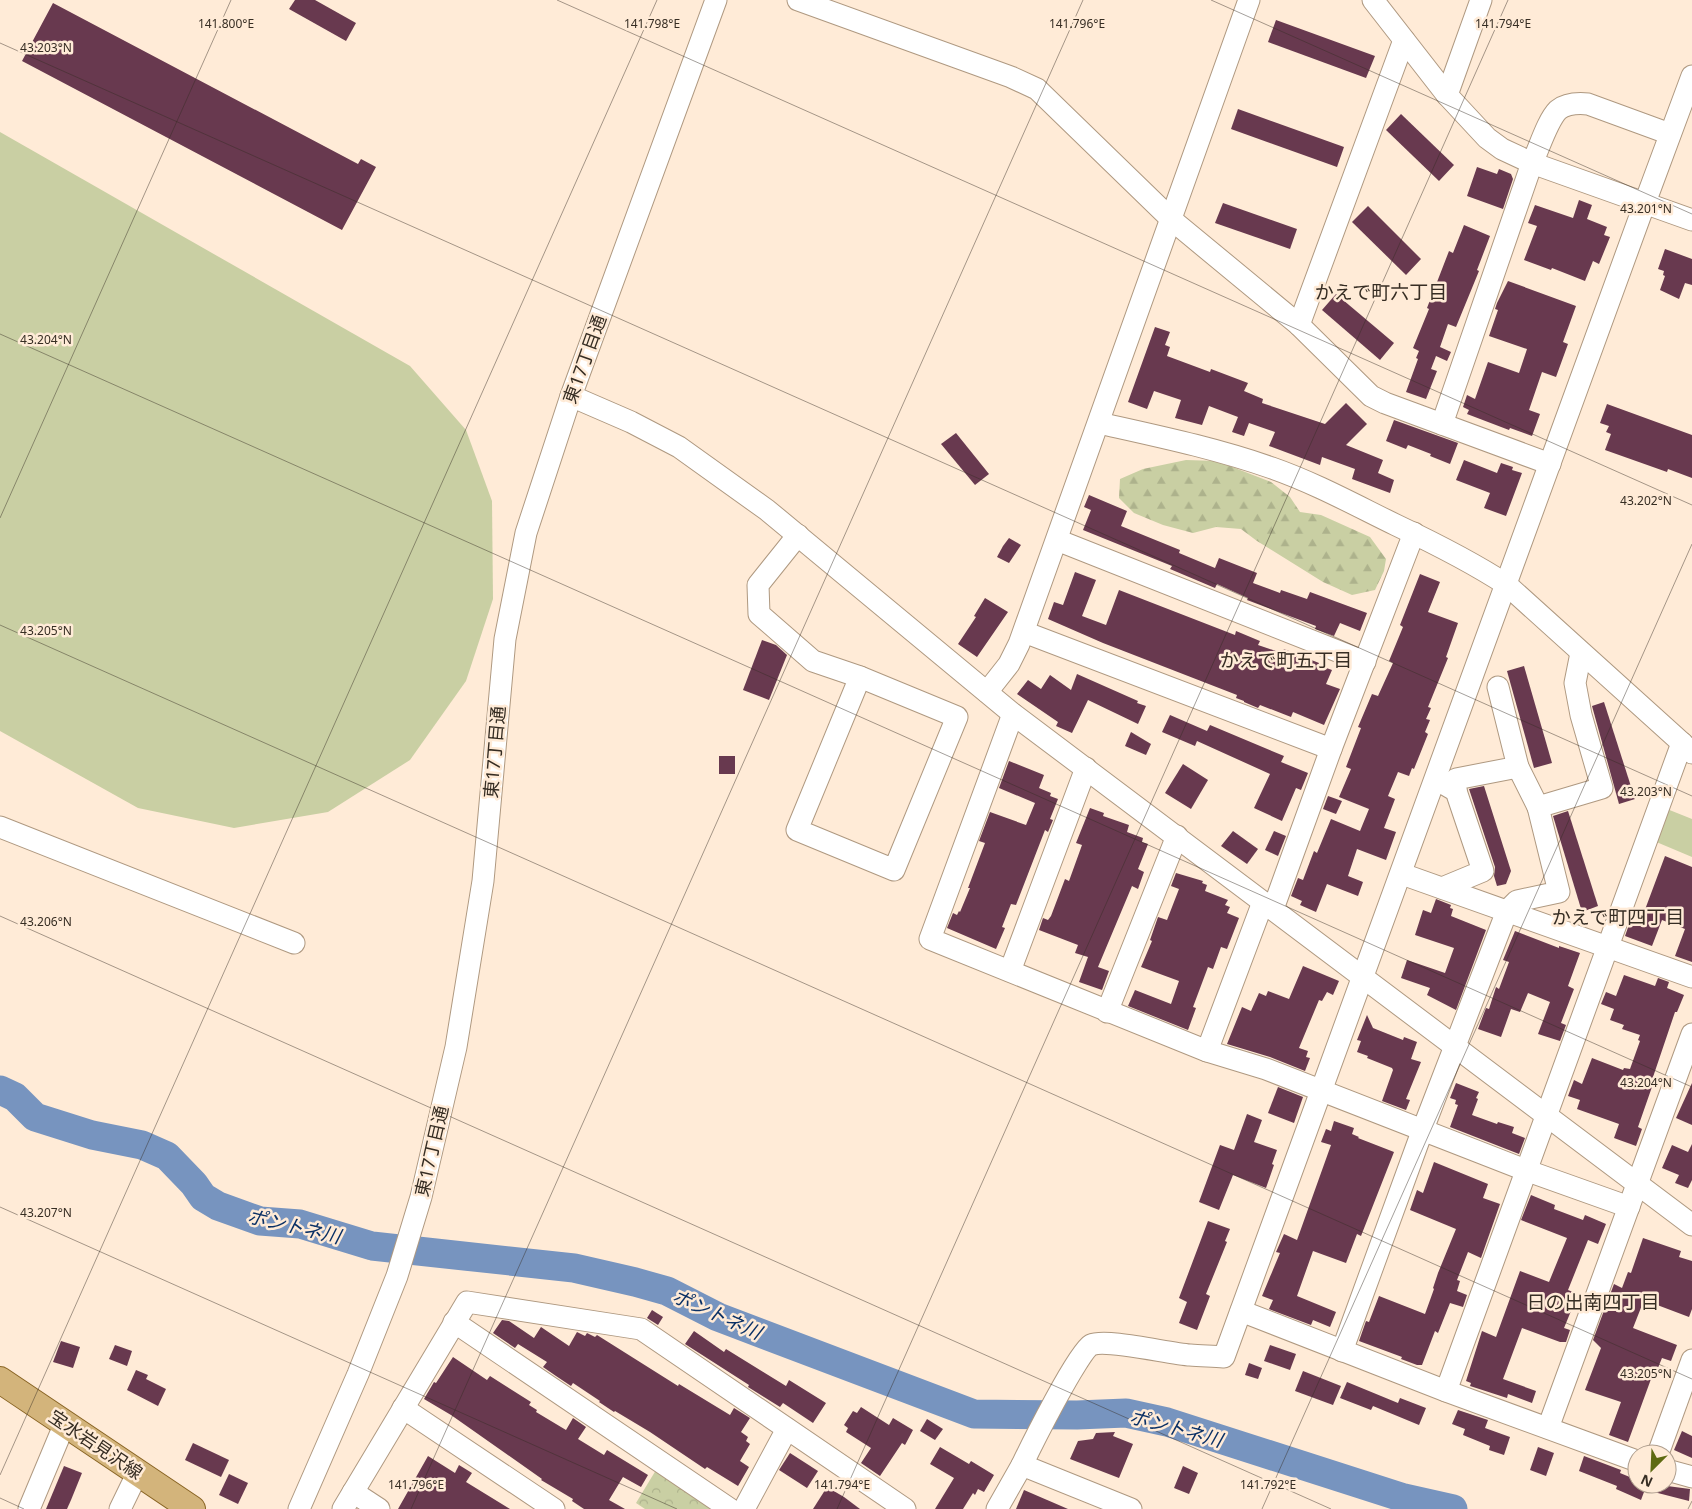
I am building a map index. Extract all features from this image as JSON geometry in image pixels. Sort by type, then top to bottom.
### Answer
[{"type":"main road","name":"宝水岩見沢線","points":[[0,1380],[192,1509]]},
{"type":"street","name":"東17丁目通","points":[[299,1509],[358,1374],[397,1276],[421,1197],[456,1047],[482,881],[505,639],[526,533],[571,396],[716,0]]},
{"type":"street","points":[[798,0],[1011,77],[1037,89],[1172,220],[1299,325],[1372,396],[1385,403],[1550,464]]},
{"type":"street","points":[[987,692],[1009,664],[1024,632],[1249,0]]},
{"type":"street","points":[[1373,0],[1447,95],[1488,138],[1502,149],[1532,163],[1692,220]]},
{"type":"street","points":[[1447,95],[1481,0]]},
{"type":"street","points":[[1299,325],[1404,40]]},
{"type":"street","points":[[997,1509],[1061,1391],[1084,1352],[1092,1345],[1116,1344],[1189,1355],[1224,1357],[1507,585],[1604,311],[1692,76]]},
{"type":"street","points":[[1442,424],[1532,163],[1558,110],[1566,105],[1576,103],[1588,104],[1670,134]]},
{"type":"street","points":[[571,396],[631,422],[679,447],[752,499],[1013,714],[1692,1226]]},
{"type":"street","points":[[1098,423],[1177,440],[1272,468],[1305,481],[1478,566],[1507,585],[1687,748],[1609,947],[1446,1390]]},
{"type":"street","points":[[1207,1051],[1331,749],[1414,533]]},
{"type":"street","points":[[798,535],[758,585],[759,614],[813,661],[860,677],[957,717],[894,870],[797,830],[860,677]]},
{"type":"street","points":[[1057,540],[1365,662]]},
{"type":"street","points":[[1024,632],[1331,749]]},
{"type":"street","points":[[1538,807],[1602,788],[1581,715],[1575,683],[1580,653]]},
{"type":"street","points":[[1342,1351],[1506,910],[1517,901],[1559,892],[1538,807],[1518,767],[1498,687]]},
{"type":"street","points":[[1013,714],[930,939],[1207,1051],[1266,1069],[1526,1170],[1629,1207]]},
{"type":"street","points":[[1442,888],[1483,871],[1456,791],[1456,779],[1518,767]]},
{"type":"street","points":[[1010,971],[1086,768]]},
{"type":"street","points":[[1436,780],[1456,791]]},
{"type":"street","points":[[0,827],[294,942]]},
{"type":"street","points":[[1107,1012],[1177,836]]},
{"type":"street","points":[[1402,874],[1692,977]]},
{"type":"street","points":[[1548,1428],[1692,1034]]},
{"type":"street","points":[[379,1509],[348,1500],[467,1302],[641,1329],[786,1430],[905,1509]]},
{"type":"street","points":[[1241,1311],[1342,1351],[1627,1457]]},
{"type":"street","points":[[454,1322],[730,1509]]},
{"type":"street","points":[[1662,1444],[1692,1360]]},
{"type":"street","points":[[403,1408],[554,1509]]},
{"type":"street","points":[[29,1509],[65,1423]]},
{"type":"street","points":[[744,1509],[786,1430]]},
{"type":"street","points":[[1022,1465],[1131,1509]]},
{"type":"street","points":[[120,1509],[138,1472]]},
{"type":"street","points":[[1677,1473],[1692,1477]]},
{"type":"green space","points":[[0,132],[410,366],[466,430],[492,501],[493,599],[466,681],[410,760],[328,812],[234,828],[138,808],[0,731]]},
{"type":"green space","points":[[1186,460],[1217,461],[1271,482],[1290,497],[1300,512],[1321,515],[1370,537],[1386,559],[1384,571],[1375,590],[1352,595],[1323,582],[1241,529],[1216,527],[1193,533],[1163,525],[1134,513],[1119,498],[1120,479],[1143,469]]},
{"type":"green space","points":[[1667,809],[1692,819],[1692,857],[1654,841]]},
{"type":"green space","points":[[656,1470],[713,1509],[645,1509],[636,1503]]},
{"type":"building","points":[[295,0],[315,0],[356,23],[346,41],[289,9]]},
{"type":"building","points":[[53,3],[358,164],[361,159],[376,167],[342,230],[22,61]]},
{"type":"building","points":[[1276,20],[1375,56],[1366,78],[1268,42]]},
{"type":"building","points":[[1238,109],[1344,147],[1337,167],[1231,129]]},
{"type":"building","points":[[1401,114],[1454,165],[1439,181],[1386,130]]},
{"type":"building","points":[[1477,167],[1497,174],[1499,169],[1511,174],[1513,179],[1503,209],[1467,196]]},
{"type":"building","points":[[1579,200],[1592,205],[1587,219],[1607,227],[1604,235],[1610,237],[1599,264],[1593,261],[1585,281],[1552,268],[1551,270],[1524,260],[1537,226],[1528,223],[1535,205],[1573,218]]},
{"type":"building","points":[[1223,203],[1297,229],[1290,249],[1215,223]]},
{"type":"building","points":[[1368,206],[1421,259],[1406,275],[1352,222]]},
{"type":"building","points":[[1464,225],[1490,236],[1477,270],[1479,271],[1456,327],[1448,324],[1440,347],[1451,352],[1447,361],[1436,356],[1431,369],[1437,371],[1426,399],[1406,392],[1418,359],[1416,358],[1419,351],[1413,348],[1449,251],[1453,253]]},
{"type":"building","points":[[1665,249],[1692,259],[1692,285],[1685,283],[1679,299],[1660,290],[1665,276],[1663,275],[1664,271],[1658,269]]},
{"type":"building","points":[[1508,281],[1576,306],[1563,342],[1568,344],[1556,377],[1542,372],[1529,410],[1540,414],[1532,436],[1510,428],[1509,430],[1467,414],[1469,410],[1463,407],[1467,395],[1475,399],[1488,362],[1519,373],[1527,349],[1489,336],[1498,310],[1495,309],[1497,303]]},
{"type":"building","points":[[1336,294],[1394,343],[1380,360],[1322,310]]},
{"type":"building","points":[[1155,327],[1170,332],[1165,345],[1170,347],[1167,356],[1210,372],[1211,369],[1248,383],[1244,391],[1263,399],[1262,403],[1325,424],[1346,403],[1367,424],[1346,445],[1383,460],[1378,473],[1394,480],[1390,493],[1352,479],[1355,469],[1322,457],[1320,465],[1269,446],[1275,432],[1249,423],[1244,436],[1232,432],[1238,417],[1209,406],[1202,425],[1175,418],[1181,400],[1154,391],[1147,409],[1128,402]]},
{"type":"building","points":[[1607,404],[1692,435],[1692,478],[1668,469],[1667,472],[1605,450],[1611,434],[1606,432],[1609,426],[1600,423]]},
{"type":"building","points":[[1394,420],[1458,443],[1450,464],[1408,445],[1406,449],[1386,441]]},
{"type":"building","points":[[956,433],[989,474],[975,485],[941,444]]},
{"type":"building","points":[[1464,460],[1497,473],[1501,463],[1513,467],[1512,470],[1522,473],[1506,516],[1484,508],[1490,493],[1456,480]]},
{"type":"building","points":[[1089,495],[1127,511],[1121,526],[1180,550],[1179,553],[1215,568],[1219,558],[1257,573],[1253,583],[1280,593],[1281,590],[1307,599],[1310,592],[1367,613],[1360,631],[1340,623],[1334,636],[1315,629],[1316,626],[1247,600],[1248,598],[1217,584],[1215,588],[1170,569],[1172,566],[1083,530],[1091,510],[1084,507]]},
{"type":"building","points":[[1009,538],[1021,545],[1009,563],[997,557]]},
{"type":"building","points":[[1075,572],[1096,580],[1082,616],[1106,625],[1119,590],[1235,635],[1236,631],[1260,641],[1258,645],[1282,653],[1284,649],[1332,670],[1326,684],[1340,689],[1324,725],[1293,712],[1291,717],[1260,705],[1258,708],[1236,698],[1237,695],[1103,643],[1048,619],[1054,602],[1063,605]]},
{"type":"building","points":[[1420,574],[1440,582],[1428,612],[1458,623],[1446,657],[1448,658],[1428,707],[1431,708],[1426,719],[1430,720],[1425,732],[1428,734],[1414,769],[1412,768],[1409,776],[1398,772],[1388,796],[1395,799],[1384,828],[1396,832],[1386,860],[1357,849],[1348,876],[1363,882],[1358,896],[1327,884],[1316,912],[1300,905],[1302,901],[1291,896],[1298,878],[1303,880],[1314,851],[1317,853],[1331,819],[1360,831],[1369,809],[1339,797],[1351,769],[1346,767],[1361,728],[1358,727],[1372,694],[1378,696],[1393,663],[1389,661],[1403,627],[1400,625]]},
{"type":"building","points":[[985,598],[1008,612],[977,657],[958,644],[976,617],[974,616]]},
{"type":"building","points":[[762,640],[776,645],[787,655],[769,700],[743,690]]},
{"type":"building","points":[[1524,666],[1552,763],[1534,768],[1507,671]]},
{"type":"building","points":[[1077,674],[1146,706],[1138,724],[1088,700],[1072,733],[1056,726],[1058,722],[1017,694],[1028,680],[1041,689],[1050,675],[1071,690]]},
{"type":"building","points":[[1604,702],[1635,799],[1619,804],[1592,706]]},
{"type":"building","points":[[1170,715],[1207,731],[1210,725],[1284,756],[1281,762],[1308,773],[1301,790],[1296,788],[1282,821],[1254,808],[1270,774],[1197,741],[1195,746],[1162,732]]},
{"type":"building","points":[[1131,732],[1151,744],[1146,755],[1125,746]]},
{"type":"building","points":[[719,756],[735,756],[735,774],[719,774]]},
{"type":"building","points":[[1009,761],[1044,775],[1039,788],[1051,793],[1050,796],[1058,799],[1050,819],[1053,820],[1048,832],[1045,830],[1016,905],[1011,904],[1002,927],[1005,928],[996,949],[947,928],[953,913],[957,915],[960,912],[970,888],[968,888],[985,843],[979,841],[990,812],[1026,825],[1035,803],[999,788]]},
{"type":"building","points":[[1183,764],[1208,780],[1191,809],[1165,793]]},
{"type":"building","points":[[1484,786],[1511,871],[1506,884],[1497,886],[1494,876],[1495,867],[1469,789]]},
{"type":"building","points":[[1328,796],[1342,801],[1336,814],[1323,809]]},
{"type":"building","points":[[1090,808],[1104,813],[1103,816],[1129,825],[1127,832],[1143,838],[1142,842],[1148,844],[1138,869],[1144,872],[1138,889],[1132,886],[1098,967],[1109,971],[1102,990],[1079,982],[1088,957],[1075,953],[1078,945],[1039,930],[1043,918],[1048,920],[1051,916],[1065,879],[1069,881],[1082,845],[1076,843]]},
{"type":"building","points":[[1568,811],[1598,906],[1582,912],[1553,816]]},
{"type":"building","points":[[1233,831],[1258,849],[1247,864],[1221,846]]},
{"type":"building","points":[[1274,831],[1286,836],[1278,856],[1265,850]]},
{"type":"building","points":[[1665,856],[1692,867],[1692,962],[1675,956],[1685,929],[1662,920],[1652,946],[1625,936],[1631,919],[1640,923]]},
{"type":"building","points":[[1176,873],[1203,881],[1202,883],[1207,885],[1205,891],[1228,900],[1225,905],[1230,907],[1227,913],[1239,918],[1227,949],[1221,947],[1213,969],[1208,967],[1193,1007],[1196,1008],[1188,1030],[1128,1006],[1135,990],[1171,1004],[1179,981],[1141,967],[1152,941],[1150,940],[1158,917],[1167,920],[1179,889],[1171,886]]},
{"type":"building","points":[[1436,899],[1451,905],[1450,908],[1453,909],[1451,916],[1486,930],[1456,1010],[1427,995],[1430,988],[1401,978],[1407,960],[1445,973],[1454,948],[1415,935],[1423,910],[1431,913]]},
{"type":"building","points":[[1515,931],[1559,948],[1559,946],[1580,953],[1568,986],[1574,989],[1561,1023],[1566,1025],[1560,1041],[1538,1034],[1550,1002],[1528,993],[1520,1012],[1511,1009],[1501,1037],[1478,1029],[1486,1008],[1489,1009],[1496,987],[1499,989],[1509,962],[1503,960]]},
{"type":"building","points":[[1303,966],[1339,981],[1333,995],[1327,992],[1322,1001],[1319,1000],[1299,1048],[1308,1051],[1306,1057],[1310,1058],[1305,1071],[1270,1057],[1227,1044],[1242,1007],[1251,1011],[1259,993],[1266,996],[1268,991],[1289,999]]},
{"type":"building","points":[[1624,975],[1655,986],[1658,978],[1669,982],[1667,988],[1684,995],[1677,1012],[1675,1012],[1651,1083],[1653,1084],[1638,1127],[1642,1129],[1636,1146],[1614,1138],[1619,1124],[1577,1109],[1580,1100],[1568,1096],[1574,1080],[1582,1084],[1592,1058],[1623,1070],[1624,1068],[1630,1069],[1640,1041],[1638,1040],[1640,1035],[1622,1029],[1624,1025],[1610,1020],[1614,1009],[1601,1004],[1606,992],[1616,996]]},
{"type":"building","points":[[1367,1015],[1373,1028],[1403,1040],[1404,1037],[1417,1042],[1411,1059],[1421,1062],[1406,1099],[1410,1100],[1406,1110],[1382,1101],[1393,1070],[1392,1068],[1357,1052],[1361,1041],[1357,1040]]},
{"type":"building","points":[[1456,1083],[1479,1092],[1472,1115],[1497,1124],[1498,1122],[1514,1127],[1512,1133],[1525,1138],[1519,1154],[1450,1127],[1458,1105],[1455,1104],[1456,1100],[1450,1098]]},
{"type":"building","points":[[1692,1083],[1692,1125],[1676,1118]]},
{"type":"building","points":[[1278,1087],[1303,1097],[1294,1123],[1268,1113]]},
{"type":"building","points":[[1247,1114],[1262,1120],[1254,1142],[1277,1150],[1266,1188],[1233,1175],[1219,1210],[1199,1202],[1220,1145],[1234,1150]]},
{"type":"building","points":[[1334,1121],[1354,1128],[1352,1134],[1358,1138],[1394,1152],[1361,1236],[1357,1234],[1346,1263],[1313,1251],[1297,1296],[1336,1312],[1330,1327],[1313,1320],[1311,1325],[1269,1309],[1273,1300],[1262,1296],[1280,1253],[1276,1252],[1284,1234],[1297,1240],[1331,1145],[1321,1142],[1326,1129],[1331,1131]]},
{"type":"building","points":[[1692,1144],[1692,1180],[1688,1188],[1675,1183],[1679,1175],[1662,1168],[1672,1145],[1688,1152]]},
{"type":"building","points":[[1434,1162],[1488,1184],[1483,1198],[1500,1204],[1481,1258],[1468,1252],[1457,1280],[1460,1281],[1457,1291],[1467,1295],[1463,1307],[1450,1303],[1438,1333],[1435,1331],[1422,1365],[1417,1365],[1401,1359],[1402,1357],[1359,1341],[1366,1321],[1369,1322],[1379,1296],[1425,1314],[1438,1273],[1456,1229],[1410,1210],[1417,1190],[1423,1193]]},
{"type":"building","points":[[1531,1195],[1555,1205],[1554,1209],[1583,1220],[1585,1215],[1606,1224],[1598,1244],[1588,1240],[1568,1290],[1578,1294],[1564,1328],[1570,1330],[1566,1342],[1560,1342],[1522,1328],[1503,1379],[1536,1391],[1532,1403],[1508,1394],[1507,1398],[1470,1386],[1471,1383],[1466,1381],[1482,1331],[1496,1337],[1520,1271],[1549,1282],[1567,1238],[1521,1220]]},
{"type":"building","points":[[1208,1221],[1230,1229],[1225,1241],[1227,1242],[1206,1294],[1210,1296],[1197,1330],[1179,1323],[1187,1302],[1179,1298]]},
{"type":"building","points":[[1643,1238],[1681,1251],[1679,1257],[1692,1261],[1692,1309],[1689,1317],[1644,1300],[1633,1328],[1677,1345],[1671,1361],[1662,1358],[1653,1380],[1651,1379],[1628,1442],[1609,1435],[1621,1402],[1585,1390],[1601,1348],[1593,1340],[1614,1284],[1622,1288],[1628,1272],[1631,1273]]},
{"type":"building","points":[[652,1310],[663,1317],[658,1325],[647,1318]]},
{"type":"building","points":[[502,1320],[509,1321],[534,1338],[541,1327],[569,1346],[577,1332],[585,1336],[587,1333],[595,1337],[597,1335],[678,1386],[679,1384],[730,1415],[734,1408],[750,1418],[741,1432],[748,1437],[746,1441],[750,1444],[740,1461],[749,1467],[738,1486],[707,1467],[705,1469],[650,1432],[614,1412],[573,1383],[571,1386],[543,1367],[547,1362],[518,1344],[515,1348],[493,1333]]},
{"type":"building","points":[[694,1331],[724,1352],[726,1349],[786,1386],[789,1380],[826,1403],[813,1423],[783,1403],[780,1407],[685,1344]]},
{"type":"building","points":[[61,1341],[80,1347],[73,1368],[53,1362]]},
{"type":"building","points":[[115,1345],[132,1351],[127,1366],[109,1359]]},
{"type":"building","points":[[1270,1345],[1296,1354],[1290,1370],[1264,1361]]},
{"type":"building","points":[[453,1357],[487,1380],[490,1376],[531,1402],[529,1405],[537,1410],[536,1412],[566,1430],[573,1418],[586,1427],[578,1439],[604,1455],[607,1450],[648,1475],[641,1487],[623,1477],[609,1500],[625,1509],[584,1509],[572,1501],[573,1499],[541,1480],[451,1415],[424,1399]]},
{"type":"building","points":[[1249,1363],[1262,1368],[1258,1379],[1245,1375]]},
{"type":"building","points":[[136,1370],[148,1375],[146,1379],[166,1389],[158,1406],[127,1390]]},
{"type":"building","points":[[1303,1371],[1341,1386],[1333,1405],[1295,1391]]},
{"type":"building","points":[[1347,1382],[1398,1403],[1400,1398],[1426,1408],[1419,1425],[1373,1406],[1371,1410],[1340,1398]]},
{"type":"building","points":[[861,1407],[889,1425],[893,1418],[913,1430],[905,1445],[902,1443],[880,1476],[861,1463],[871,1448],[846,1432],[848,1428],[844,1425],[853,1411],[857,1413]]},
{"type":"building","points":[[1458,1410],[1488,1420],[1485,1428],[1510,1437],[1504,1455],[1489,1450],[1490,1446],[1463,1435],[1465,1429],[1452,1424]]},
{"type":"building","points":[[927,1419],[943,1429],[935,1440],[920,1431]]},
{"type":"building","points":[[1682,1431],[1692,1436],[1692,1458],[1677,1451],[1677,1444]]},
{"type":"building","points":[[1115,1432],[1113,1436],[1133,1444],[1119,1478],[1070,1459],[1078,1441],[1093,1439],[1096,1433]]},
{"type":"building","points":[[193,1443],[229,1460],[221,1477],[185,1460]]},
{"type":"building","points":[[940,1447],[969,1464],[971,1461],[994,1475],[984,1492],[978,1489],[975,1495],[973,1493],[963,1509],[935,1509],[954,1478],[930,1464]]},
{"type":"building","points":[[1538,1447],[1554,1453],[1546,1476],[1530,1470]]},
{"type":"building","points":[[790,1453],[818,1471],[807,1488],[779,1470]]},
{"type":"building","points":[[428,1456],[455,1473],[459,1465],[472,1473],[466,1482],[510,1509],[398,1509]]},
{"type":"building","points":[[1584,1456],[1621,1470],[1620,1473],[1627,1476],[1627,1494],[1616,1489],[1617,1486],[1579,1471]]},
{"type":"building","points":[[64,1466],[82,1473],[71,1500],[67,1509],[46,1509]]},
{"type":"building","points":[[1183,1466],[1198,1473],[1189,1494],[1174,1488]]},
{"type":"building","points":[[229,1474],[248,1483],[238,1504],[219,1495]]},
{"type":"building","points":[[827,1487],[844,1497],[860,1509],[813,1509]]},
{"type":"building","points":[[1677,1487],[1690,1489],[1689,1501],[1662,1494],[1677,1494]]},
{"type":"building","points":[[1024,1490],[1068,1509],[1016,1509]]},
{"type":"building","points":[[1627,1494],[1643,1494],[1641,1500]]},
{"type":"waterway","name":"ポントネ川","points":[[0,1090],[15,1097],[35,1117],[92,1135],[142,1145],[167,1156],[194,1184],[203,1197],[218,1206],[260,1221],[300,1224],[372,1246],[574,1268],[635,1282],[667,1291],[718,1317],[974,1414],[1077,1415],[1126,1413],[1167,1422],[1404,1498],[1453,1509]]},
{"type":"district","name":"かえで町六丁目","points":[[1381,292]]},
{"type":"district","name":"かえで町五丁目","points":[[1286,660]]},
{"type":"district","name":"かえで町四丁目","points":[[1618,917]]},
{"type":"district","name":"日の出南四丁目","points":[[1593,1302]]}]
